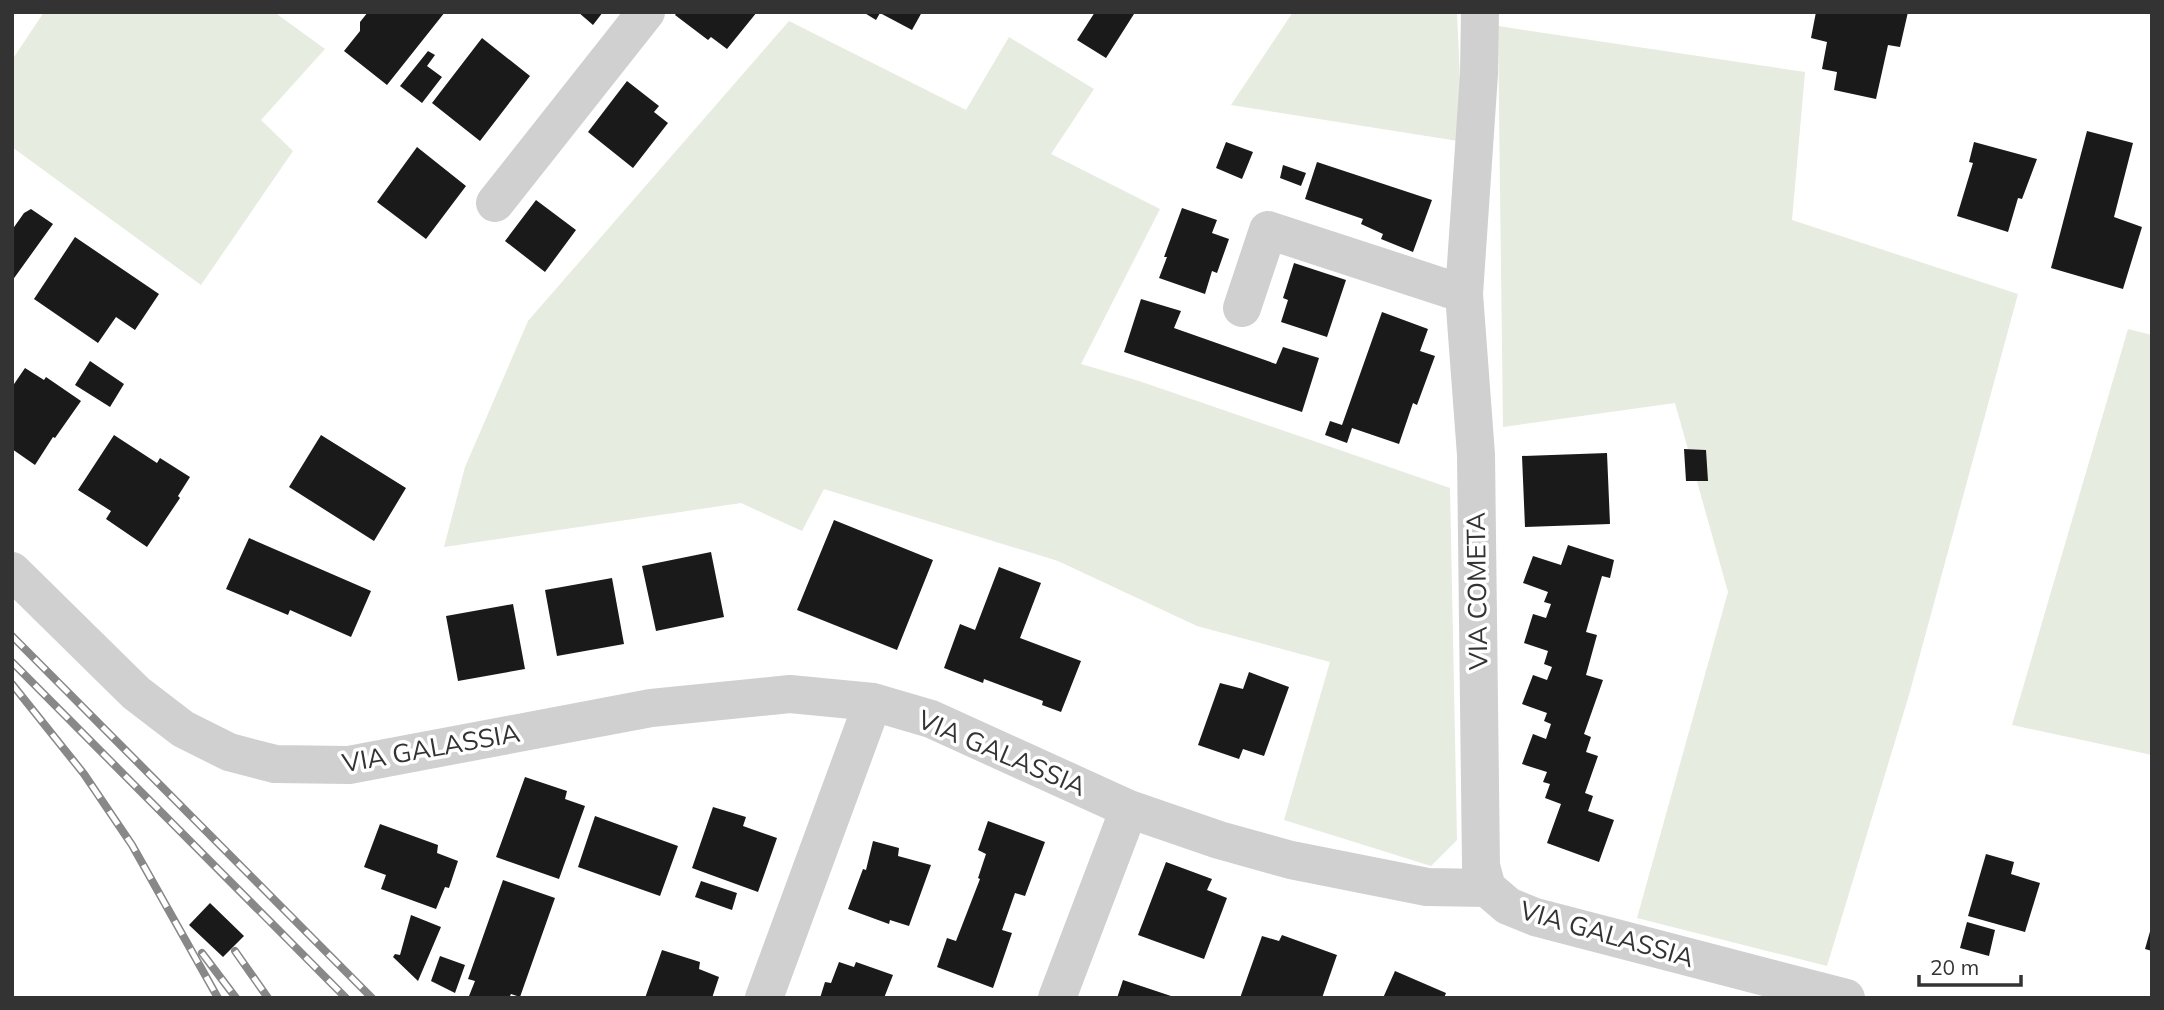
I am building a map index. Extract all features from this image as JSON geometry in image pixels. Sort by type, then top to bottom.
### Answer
[{"type":"street","points":[[495,203],[646,12]]},
{"type":"street","name":"VIA COMETA","points":[[1479,12],[1479,74],[1464,294],[1476,455],[1481,866],[1487,888]]},
{"type":"street","points":[[1242,308],[1268,230],[1464,294]]},
{"type":"street","name":"VIA GALASSIA","points":[[12,571],[136,693],[183,729],[229,752],[275,764],[349,765],[651,708],[790,694],[873,702],[931,719],[1129,809],[1219,840],[1291,860],[1427,887],[1487,888],[1508,906],[1535,917],[1846,998]]},
{"type":"street","points":[[764,998],[873,702]]},
{"type":"street","points":[[1057,998],[1129,809]]},
{"type":"shaded area","points":[[44,12],[274,12],[325,49],[261,120],[293,151],[201,285],[12,147],[12,60]]},
{"type":"shaded area","points":[[1293,12],[1457,12],[1460,79],[1458,141],[1231,105]]},
{"type":"shaded area","points":[[789,21],[966,110],[1009,37],[1094,89],[1051,154],[1160,209],[1081,364],[1139,381],[1450,488],[1457,840],[1431,866],[1284,820],[1330,662],[1197,626],[1058,561],[824,489],[802,531],[741,503],[444,547],[465,467],[528,321]]},
{"type":"shaded area","points":[[1498,26],[1805,72],[1792,220],[2018,294],[1909,695],[1827,966],[1637,918],[1728,592],[1675,403],[1503,427]]},
{"type":"shaded area","points":[[2128,329],[2152,335],[2152,755],[2012,725]]},
{"type":"building","points":[[368,12],[445,12],[387,85],[344,51],[360,31],[360,22]]},
{"type":"building","points":[[578,12],[603,12],[593,25]]},
{"type":"building","points":[[677,12],[757,12],[727,49],[711,37],[708,40],[675,15]]},
{"type":"building","points":[[863,12],[922,12],[912,30],[880,13],[876,20]]},
{"type":"building","points":[[1095,12],[1134,14],[1106,58],[1077,40]]},
{"type":"building","points":[[1816,12],[1908,12],[1900,47],[1888,45],[1876,99],[1834,90],[1837,72],[1822,69],[1827,42],[1811,38]]},
{"type":"building","points":[[482,38],[530,76],[480,141],[432,103]]},
{"type":"building","points":[[428,51],[435,55],[427,66],[442,77],[422,103],[400,86]]},
{"type":"building","points":[[627,81],[659,106],[654,112],[668,123],[633,168],[588,132]]},
{"type":"building","points":[[2087,131],[2133,143],[2114,217],[2142,227],[2123,289],[2051,268]]},
{"type":"building","points":[[1226,142],[1253,152],[1242,179],[1216,168]]},
{"type":"building","points":[[1974,142],[2037,159],[2022,199],[2018,198],[2008,232],[1957,216],[1973,163],[1969,162]]},
{"type":"building","points":[[417,147],[466,186],[426,239],[377,202]]},
{"type":"building","points":[[1317,162],[1432,200],[1413,252],[1381,239],[1383,234],[1361,224],[1363,219],[1305,199]]},
{"type":"building","points":[[1283,165],[1306,173],[1301,186],[1280,178]]},
{"type":"building","points":[[536,200],[576,230],[545,272],[505,241]]},
{"type":"building","points":[[1182,208],[1217,220],[1212,233],[1229,239],[1217,273],[1212,271],[1205,294],[1159,278]]},
{"type":"building","points":[[31,209],[53,224],[12,281],[12,230],[24,213]]},
{"type":"building","points":[[75,237],[159,294],[135,330],[116,317],[98,343],[34,299]]},
{"type":"building","points":[[1294,263],[1346,280],[1327,337],[1281,322],[1288,300],[1283,298]]},
{"type":"building","points":[[1141,299],[1181,311],[1174,328],[1276,364],[1283,347],[1319,358],[1302,412],[1124,352]]},
{"type":"building","points":[[1382,312],[1428,329],[1420,351],[1435,356],[1417,405],[1413,403],[1399,444],[1352,428],[1347,443],[1325,435],[1330,421],[1342,425]]},
{"type":"building","points":[[90,361],[124,384],[110,407],[75,385]]},
{"type":"building","points":[[25,368],[44,380],[46,377],[81,401],[35,465],[12,449],[12,387]]},
{"type":"building","points":[[114,435],[157,463],[160,458],[190,477],[178,496],[180,498],[147,547],[106,519],[111,511],[78,490]]},
{"type":"building","points":[[321,435],[406,488],[374,541],[289,487]]},
{"type":"building","points":[[1684,449],[1706,450],[1708,481],[1686,481]]},
{"type":"building","points":[[1607,453],[1610,524],[1525,527],[1522,456]]},
{"type":"building","points":[[834,520],[933,560],[897,650],[797,610]]},
{"type":"building","points":[[249,538],[371,591],[351,637],[290,610],[288,615],[226,589]]},
{"type":"building","points":[[1568,545],[1614,560],[1610,578],[1602,576],[1586,632],[1597,635],[1586,675],[1603,680],[1584,734],[1591,737],[1586,752],[1598,756],[1585,793],[1593,796],[1588,811],[1614,820],[1599,862],[1547,843],[1561,804],[1545,798],[1550,784],[1543,782],[1547,772],[1522,764],[1533,734],[1546,739],[1551,724],[1544,721],[1547,713],[1522,704],[1533,675],[1547,680],[1552,667],[1544,664],[1548,651],[1524,643],[1533,614],[1546,618],[1551,604],[1544,602],[1548,592],[1523,583],[1533,556],[1561,565]]},
{"type":"building","points":[[711,552],[724,617],[656,631],[642,566]]},
{"type":"building","points":[[999,567],[1041,583],[1020,638],[1081,661],[1061,712],[1042,705],[1043,701],[984,679],[983,683],[944,668],[960,624],[975,630]]},
{"type":"building","points":[[612,578],[624,644],[557,656],[545,590]]},
{"type":"building","points":[[513,604],[525,669],[458,681],[446,616]]},
{"type":"building","points":[[1249,672],[1289,687],[1264,756],[1243,749],[1239,759],[1198,745],[1220,683],[1243,689]]},
{"type":"building","points":[[525,777],[567,791],[565,799],[585,806],[559,879],[496,857]]},
{"type":"building","points":[[713,807],[746,817],[743,826],[777,838],[758,892],[692,868]]},
{"type":"building","points":[[595,816],[678,846],[660,896],[578,867]]},
{"type":"building","points":[[988,821],[1045,842],[1025,896],[1015,893],[1002,930],[1012,933],[993,988],[937,967],[947,938],[956,941],[980,879],[978,878],[986,854],[978,850]]},
{"type":"building","points":[[380,824],[438,845],[437,853],[458,861],[449,888],[445,887],[436,909],[381,889],[386,875],[364,867]]},
{"type":"building","points":[[873,841],[899,848],[898,856],[931,865],[909,926],[890,920],[889,924],[848,909],[863,869],[866,870]]},
{"type":"building","points":[[1986,854],[2014,862],[2011,874],[2040,883],[2025,932],[1968,916]]},
{"type":"building","points":[[1166,862],[1212,879],[1207,890],[1227,898],[1204,959],[1138,935]]},
{"type":"building","points":[[503,880],[555,898],[520,997],[511,994],[509,998],[474,998],[469,996],[475,981],[468,979]]},
{"type":"building","points":[[701,881],[737,893],[732,910],[695,897]]},
{"type":"building","points":[[210,903],[244,936],[223,957],[189,925]]},
{"type":"building","points":[[411,915],[441,927],[418,981],[393,957],[395,954],[400,955]]},
{"type":"building","points":[[1967,922],[1995,930],[1989,956],[1960,948]]},
{"type":"building","points":[[2152,928],[2152,951],[2145,949]]},
{"type":"building","points":[[1282,935],[1337,955],[1322,998],[1240,998],[1262,936],[1279,941]]},
{"type":"building","points":[[662,950],[700,962],[699,969],[719,977],[712,998],[645,998]]},
{"type":"building","points":[[440,956],[465,965],[455,993],[431,981]]},
{"type":"building","points":[[839,962],[854,967],[856,962],[893,975],[884,998],[820,998],[825,982],[831,983]]},
{"type":"building","points":[[1395,971],[1446,993],[1444,998],[1383,998]]},
{"type":"building","points":[[1123,980],[1174,997],[1174,998],[1117,998]]},
{"type":"railway","points":[[12,636],[372,998]]},
{"type":"railway","points":[[12,662],[346,998]]},
{"type":"railway","points":[[12,684],[84,774],[132,845],[218,998]]},
{"type":"railway","points":[[235,951],[268,998]]},
{"type":"railway","points":[[202,953],[236,998]]}]
